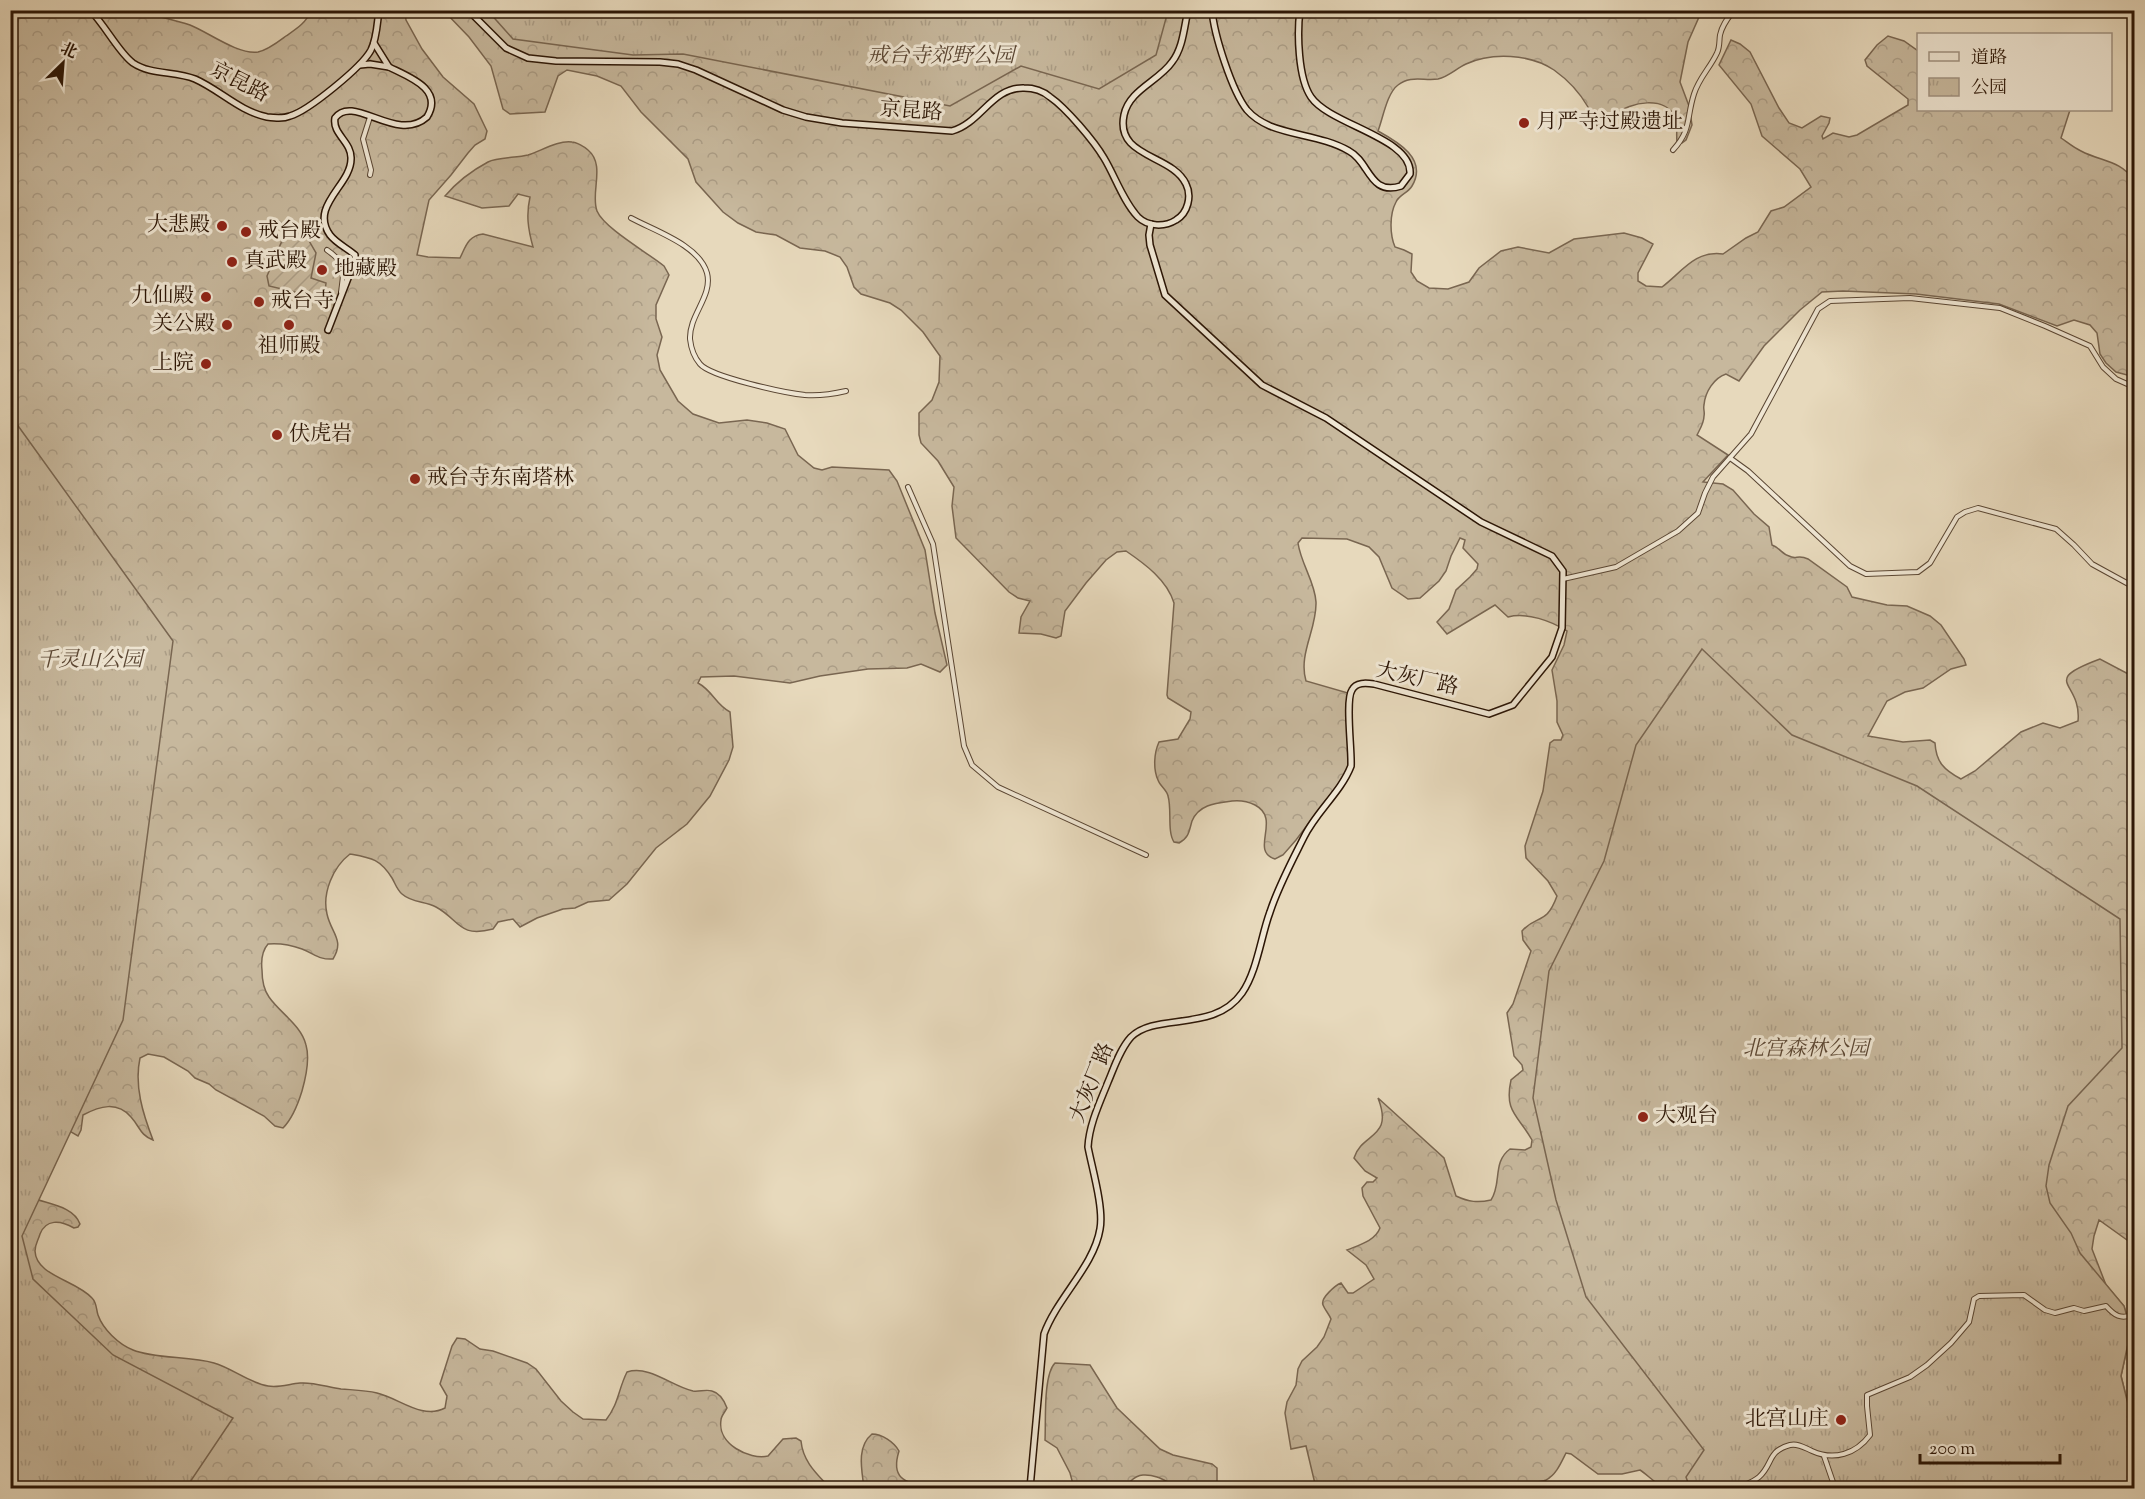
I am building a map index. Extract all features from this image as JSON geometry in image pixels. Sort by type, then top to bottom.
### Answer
[{"type":"street","name":"京昆路","points":[[90,10],[135,64],[150,70],[194,79],[242,108],[265,116],[280,118],[294,115],[360,65],[374,43],[379,10]]},
{"type":"street","name":"京昆路","points":[[468,10],[506,48],[528,58],[556,62],[678,64],[783,110],[831,122],[952,131],[969,123],[995,98],[1006,91],[1023,88],[1037,90],[1055,101],[1095,145],[1137,216],[1150,224]]},
{"type":"street","points":[[1188,10],[1175,59],[1165,71],[1130,101],[1124,114],[1124,131],[1128,140],[1143,153],[1175,170],[1186,182],[1188,188],[1189,202],[1179,219],[1165,224],[1150,224],[1150,245],[1165,295],[1262,384],[1326,418],[1481,522],[1552,556],[1563,571],[1563,579],[1616,567],[1678,531],[1698,513],[1713,477],[1750,434],[1818,309],[1830,300],[1910,298],[2000,309],[2090,346],[2103,367],[2116,379],[2134,387]]},
{"type":"street","points":[[1212,10],[1214,27],[1230,73],[1240,98],[1252,115],[1278,129],[1349,150],[1359,159],[1376,183],[1389,188],[1401,186],[1410,174],[1409,162],[1404,155],[1387,142],[1325,110],[1311,98],[1306,89],[1302,70],[1300,10]]},
{"type":"street","points":[[1673,150],[1682,141],[1686,132],[1698,81],[1719,50],[1722,27],[1734,10]]},
{"type":"street","points":[[374,43],[389,67]]},
{"type":"street","points":[[328,330],[355,260],[355,255],[330,235],[325,224],[325,210],[328,202],[349,170],[351,158],[348,146],[335,128],[334,121],[337,114],[344,110],[354,110],[390,124],[404,126],[419,123],[428,117],[432,99],[424,86],[389,67],[360,65]]},
{"type":"street","points":[[370,117],[363,139],[371,170],[370,176]]},
{"type":"street","points":[[631,218],[691,249],[707,273],[708,286],[692,322],[690,339],[693,352],[700,365],[725,378],[804,395],[835,394],[846,391]]},
{"type":"street","points":[[327,250],[339,258],[343,265],[341,294]]},
{"type":"street","points":[[1730,458],[1748,471],[1850,566],[1866,574],[1918,572],[1930,563],[1957,518],[1965,512],[1978,508],[2056,529],[2092,564],[2134,586]]},
{"type":"street","points":[[908,487],[933,544],[964,746],[972,765],[998,787],[1146,855]]},
{"type":"street","name":"大灰厂路","points":[[1030,1488],[1044,1334],[1089,1255],[1100,1230],[1100,1210],[1088,1147],[1089,1136],[1106,1087],[1126,1043],[1132,1036],[1151,1027],[1209,1017],[1233,1003],[1242,993],[1248,981],[1270,910],[1304,836],[1314,818],[1348,775],[1351,766],[1352,689],[1365,683],[1374,684],[1489,714],[1513,705],[1552,657],[1562,627],[1563,579]]},
{"type":"street","points":[[1738,1488],[1760,1477],[1778,1449],[1794,1444],[1824,1456],[1846,1454],[1862,1446],[1870,1435],[1868,1395],[1910,1377],[1927,1365],[1969,1322],[1974,1299],[1979,1296],[2024,1295],[2044,1310],[2055,1313],[2074,1308],[2084,1311],[2106,1306],[2118,1317],[2133,1315],[2134,1318]]},
{"type":"street","points":[[1824,1456],[1835,1488]]},
{"type":"street","points":[[1684,1488],[1687,1484],[1703,1488]]},
{"type":"green space","points":[[11,11],[141,11],[190,25],[241,50],[258,52],[273,46],[297,28],[311,11],[405,11],[406,20],[422,49],[443,77],[474,104],[487,131],[485,139],[475,145],[429,200],[417,255],[460,258],[471,239],[483,234],[533,247],[528,222],[530,197],[518,194],[509,206],[482,208],[445,196],[465,177],[492,160],[528,155],[567,142],[583,146],[593,156],[596,163],[595,204],[601,218],[664,266],[669,275],[656,305],[656,319],[662,337],[657,355],[660,370],[678,401],[693,414],[719,423],[747,420],[785,429],[798,455],[814,468],[889,470],[897,481],[925,550],[935,613],[947,665],[940,672],[921,664],[907,668],[868,669],[790,683],[734,676],[701,677],[698,683],[730,712],[733,747],[729,760],[710,796],[687,824],[656,848],[627,884],[609,900],[588,902],[575,908],[563,909],[520,927],[513,919],[498,922],[493,929],[473,931],[460,926],[436,907],[406,897],[399,891],[388,872],[375,860],[350,854],[344,859],[330,881],[326,898],[327,914],[338,947],[333,959],[320,958],[294,946],[276,944],[268,944],[262,956],[262,977],[267,994],[300,1031],[308,1056],[297,1106],[283,1128],[275,1126],[264,1116],[195,1078],[188,1071],[164,1057],[148,1054],[140,1058],[138,1079],[143,1110],[153,1140],[143,1133],[126,1112],[114,1107],[102,1107],[83,1115],[78,1136],[61,1123],[11,1135]]},
{"type":"green space","points":[[444,11],[1699,11],[1699,17],[1688,42],[1680,82],[1689,106],[1692,125],[1686,140],[1682,143],[1677,142],[1675,117],[1670,110],[1656,103],[1629,106],[1615,115],[1608,128],[1602,130],[1595,123],[1581,97],[1564,78],[1544,65],[1522,58],[1499,56],[1476,60],[1442,78],[1407,80],[1394,89],[1378,131],[1394,140],[1408,152],[1414,160],[1416,176],[1412,186],[1397,200],[1394,207],[1391,219],[1392,237],[1395,247],[1412,254],[1411,272],[1417,281],[1429,288],[1448,289],[1469,282],[1479,268],[1501,251],[1518,247],[1549,253],[1574,239],[1624,233],[1653,244],[1638,273],[1638,281],[1646,286],[1662,287],[1690,263],[1704,255],[1723,254],[1758,232],[1771,211],[1784,207],[1811,187],[1800,169],[1762,136],[1751,104],[1719,65],[1731,40],[1750,52],[1789,123],[1802,128],[1821,116],[1830,118],[1822,136],[1823,139],[1833,133],[1849,137],[1857,135],[1908,105],[1908,99],[1867,66],[1865,60],[1888,36],[1904,41],[1917,50],[1917,111],[2070,111],[2061,138],[2078,150],[2117,165],[2129,173],[2134,180],[2134,369],[2127,375],[2116,372],[2100,354],[2097,333],[2090,325],[2074,320],[2057,326],[1999,304],[1916,294],[1822,292],[1800,310],[1764,346],[1739,381],[1726,374],[1714,382],[1706,395],[1703,421],[1697,435],[1728,455],[1703,482],[1723,484],[1733,490],[1769,527],[1772,545],[1791,557],[1808,559],[1847,587],[1852,597],[1887,605],[1907,606],[1930,616],[1941,625],[1964,659],[1966,665],[1951,669],[1923,688],[1905,692],[1887,701],[1868,736],[1903,742],[1930,740],[1935,743],[1942,765],[1961,779],[1975,771],[2021,732],[2043,723],[2060,728],[2078,721],[2078,708],[2067,684],[2067,678],[2081,667],[2100,659],[2134,677],[2134,1217],[2127,1240],[2099,1220],[2092,1249],[2106,1285],[2124,1306],[2131,1330],[2121,1376],[2134,1428],[2134,1488],[1690,1488],[1685,1485],[1667,1487],[1662,1486],[1640,1470],[1622,1474],[1598,1474],[1571,1454],[1566,1453],[1550,1478],[1522,1483],[1514,1488],[1316,1488],[1306,1446],[1291,1449],[1285,1413],[1287,1402],[1296,1385],[1298,1369],[1302,1361],[1324,1337],[1331,1319],[1323,1305],[1326,1295],[1341,1283],[1348,1293],[1353,1293],[1374,1279],[1366,1265],[1347,1250],[1371,1239],[1380,1228],[1363,1196],[1362,1188],[1367,1182],[1373,1182],[1377,1178],[1365,1171],[1354,1158],[1363,1143],[1380,1128],[1382,1111],[1378,1098],[1444,1158],[1456,1196],[1465,1200],[1478,1202],[1491,1200],[1504,1154],[1510,1149],[1525,1150],[1531,1147],[1532,1140],[1514,1113],[1509,1099],[1511,1080],[1523,1070],[1522,1065],[1514,1056],[1507,1013],[1513,1004],[1531,951],[1523,940],[1522,931],[1549,912],[1557,896],[1548,881],[1526,858],[1525,846],[1543,791],[1550,743],[1554,740],[1561,740],[1563,735],[1557,722],[1557,701],[1552,670],[1564,645],[1567,631],[1539,618],[1508,617],[1495,605],[1447,634],[1437,622],[1449,609],[1456,590],[1477,569],[1478,564],[1463,548],[1465,540],[1460,538],[1446,571],[1439,581],[1420,598],[1408,599],[1392,588],[1379,557],[1369,547],[1347,539],[1302,538],[1298,543],[1316,602],[1304,671],[1306,681],[1348,693],[1348,766],[1346,774],[1296,840],[1283,855],[1275,859],[1268,855],[1265,849],[1266,818],[1263,811],[1244,801],[1209,805],[1195,815],[1185,839],[1179,843],[1174,842],[1168,796],[1156,776],[1155,756],[1159,742],[1178,739],[1190,719],[1191,712],[1168,698],[1167,695],[1174,603],[1161,580],[1126,551],[1117,552],[1106,560],[1065,611],[1061,636],[1056,638],[1041,634],[1019,633],[1021,617],[1030,601],[1018,598],[1009,592],[956,538],[952,506],[954,487],[938,461],[921,443],[919,413],[932,400],[939,382],[940,356],[923,332],[901,310],[890,303],[861,294],[854,287],[847,267],[840,257],[825,251],[800,248],[776,235],[756,232],[723,212],[696,182],[688,159],[641,112],[621,86],[597,76],[567,70],[558,76],[545,112],[510,114],[503,109],[491,66],[469,37]]},
{"type":"green space","name":"戒台寺郊野公园","points":[[488,11],[1168,11],[1156,55],[1099,89],[1021,66],[950,106],[683,54],[633,55],[513,39]]},
{"type":"green space","points":[[286,224],[296,226],[308,233],[308,239],[316,253],[311,278],[326,283],[324,299],[269,286],[267,276],[281,243]]},
{"type":"green space","name":"千灵山公园","points":[[11,416],[173,641],[123,1020],[22,1236],[33,1279],[113,1355],[233,1418],[186,1488],[11,1488]]},
{"type":"green space","name":"北宫森林公园","points":[[1702,649],[1792,735],[1917,786],[2120,919],[2122,1048],[2068,1106],[2049,1165],[2046,1186],[2050,1203],[2071,1233],[2080,1253],[2124,1306],[2131,1330],[2121,1376],[2134,1428],[2134,1488],[1690,1488],[1686,1477],[1704,1450],[1586,1297],[1556,1200],[1533,1098],[1549,971],[1604,861],[1636,745]]},
{"type":"green space","points":[[10,1177],[26,1195],[64,1208],[76,1217],[80,1224],[78,1227],[54,1222],[43,1229],[35,1251],[37,1259],[49,1272],[92,1298],[100,1320],[107,1331],[133,1350],[151,1355],[214,1363],[254,1382],[268,1386],[305,1383],[373,1392],[419,1410],[436,1411],[445,1408],[447,1396],[440,1384],[452,1346],[457,1338],[465,1339],[480,1349],[527,1363],[536,1369],[561,1401],[583,1419],[606,1420],[614,1408],[627,1372],[644,1371],[693,1391],[710,1390],[717,1393],[727,1408],[721,1420],[724,1436],[729,1443],[744,1453],[760,1457],[768,1456],[783,1439],[796,1438],[801,1441],[808,1461],[830,1488],[11,1488]]},
{"type":"green space","points":[[1055,1363],[1090,1365],[1117,1408],[1160,1449],[1173,1455],[1212,1464],[1217,1468],[1217,1488],[1183,1488],[1155,1476],[1143,1475],[1124,1486],[1114,1484],[1103,1488],[1074,1488],[1070,1473],[1057,1448],[1045,1440],[1047,1388],[1051,1369]]},
{"type":"green space","points":[[872,1434],[884,1437],[897,1448],[899,1451],[897,1468],[902,1478],[930,1488],[864,1488],[861,1467],[862,1452],[867,1439]]},
{"type":"place","name":"月严寺过殿遗址","points":[[1524,123]]},
{"type":"place","name":"大悲殿","points":[[222,226]]},
{"type":"place","name":"戒台殿","points":[[246,232]]},
{"type":"place","name":"真武殿","points":[[232,262]]},
{"type":"place","name":"地藏殿","points":[[322,270]]},
{"type":"place","name":"九仙殿","points":[[206,297]]},
{"type":"place","name":"戒台寺","points":[[259,302]]},
{"type":"place","name":"关公殿","points":[[227,325]]},
{"type":"place","name":"祖师殿","points":[[289,325]]},
{"type":"place","name":"上院","points":[[206,364]]},
{"type":"place","name":"伏虎岩","points":[[277,435]]},
{"type":"place","name":"戒台寺东南塔林","points":[[415,479]]},
{"type":"place","name":"大观台","points":[[1643,1117]]},
{"type":"place","name":"北宫山庄","points":[[1841,1420]]}]
